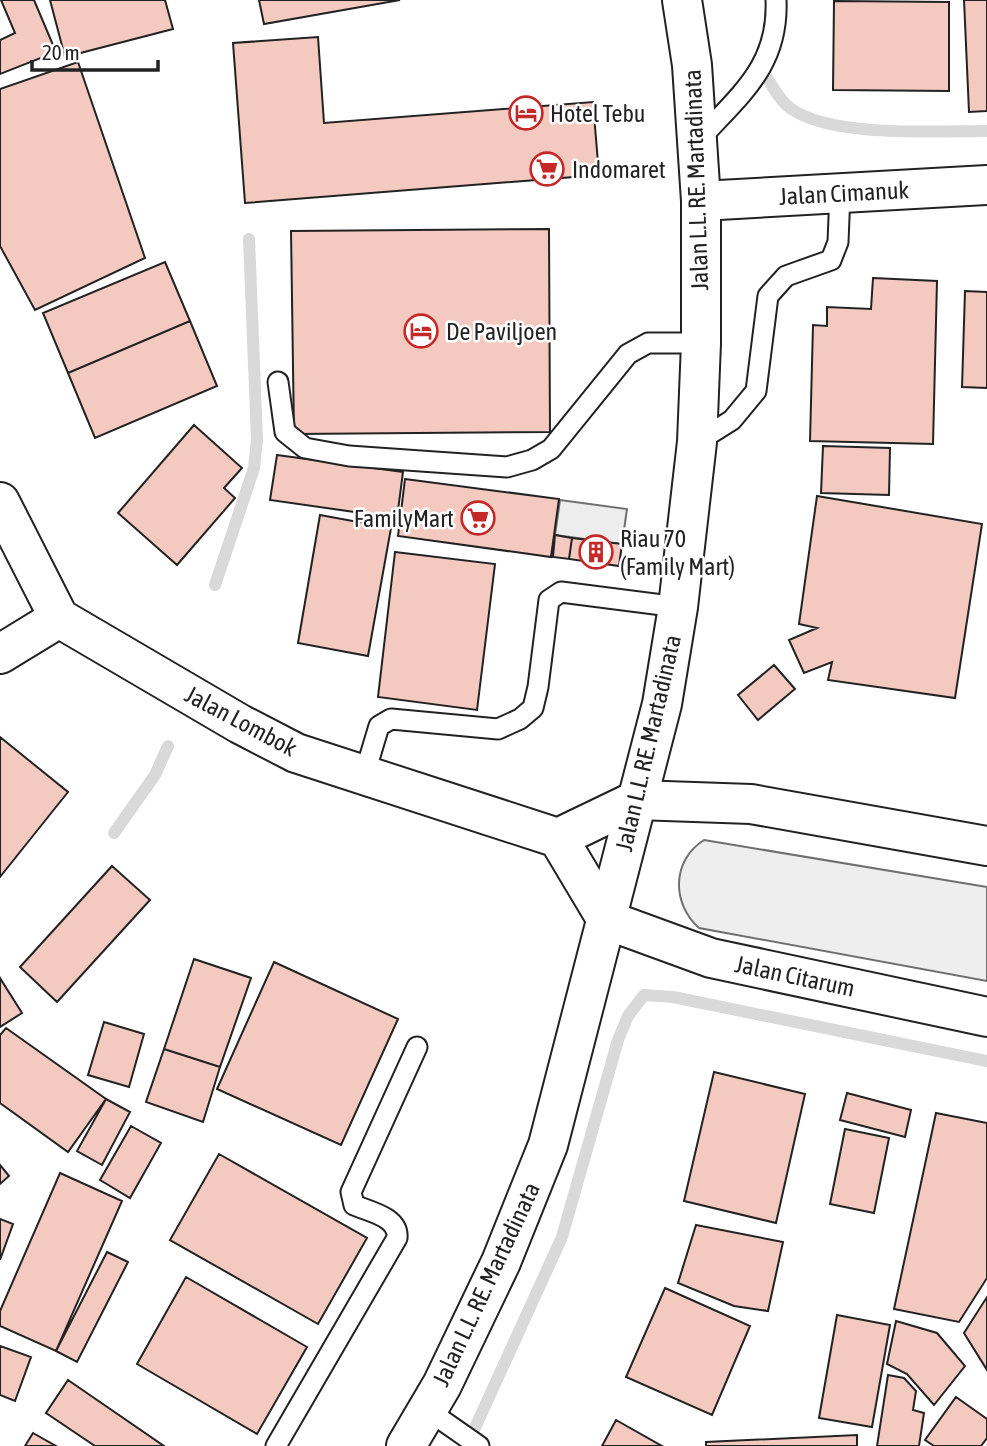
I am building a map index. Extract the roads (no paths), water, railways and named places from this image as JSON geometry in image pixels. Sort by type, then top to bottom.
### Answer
[{"type":"street","name":"Jalan L.L. RE. Martadinata","points":[[406,1446],[442,1385],[500,1262],[548,1145],[662,704],[678,607],[697,442],[701,343],[701,201],[692,65],[682,0]]},
{"type":"street","name":"Jalan Cimanuk","points":[[701,201],[987,185]]},
{"type":"street","points":[[0,502],[59,618],[0,654]]},
{"type":"street","name":"Jalan Lombok","points":[[59,618],[240,724],[296,753],[558,838]]},
{"type":"street","points":[[607,920],[558,838],[637,800],[751,804],[987,846]]},
{"type":"street","name":"Jalan Citarum","points":[[607,920],[711,958],[987,1017]]},
{"type":"lane","points":[[697,142],[751,82],[770,55],[777,21],[776,0]]},
{"type":"lane","points":[[697,442],[732,420],[756,391],[768,296],[786,276],[831,260],[838,242],[840,193]]},
{"type":"lane","points":[[278,382],[285,432],[305,448],[432,464],[507,467],[532,460],[551,449],[628,354],[648,343],[701,343]]},
{"type":"lane","points":[[364,776],[379,726],[391,719],[498,729],[527,714],[533,708],[538,687],[549,600],[561,592],[678,607]]},
{"type":"lane","points":[[276,1446],[397,1238],[394,1222],[354,1205],[351,1192],[417,1047]]},
{"type":"lane","points":[[426,1409],[479,1446]]},
{"type":"waterway","points":[[761,68],[786,104],[808,118],[885,131],[987,131]]},
{"type":"waterway","points":[[215,585],[254,468],[257,440],[249,239]]},
{"type":"waterway","points":[[114,833],[155,775],[168,746]]},
{"type":"waterway","points":[[474,1430],[562,1237],[618,1040],[628,1016],[644,995],[673,997],[987,1061]]},
{"type":"place","name":"Hotel Tebu","points":[[526,113]]},
{"type":"place","name":"Indomaret","points":[[547,169]]},
{"type":"place","name":"De Paviljoen","points":[[421,331]]},
{"type":"place","name":"FamilyMart","points":[[478,518]]},
{"type":"place","name":"Riau 70 (Family Mart)","points":[[596,552]]}]
